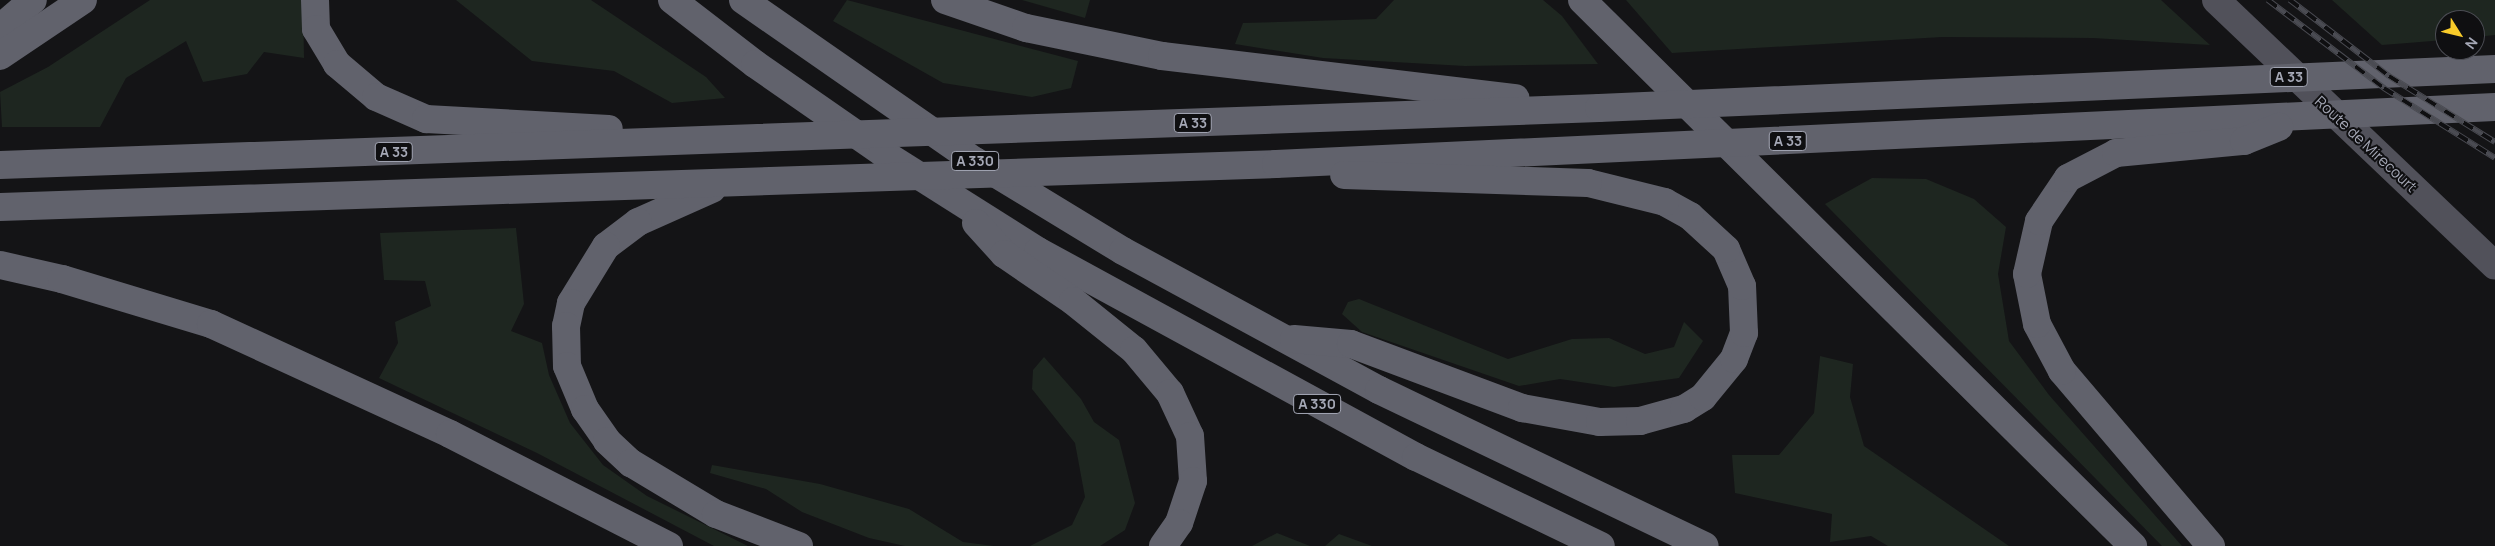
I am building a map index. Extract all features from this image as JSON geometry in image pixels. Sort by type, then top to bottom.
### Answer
[{"type":"highway","points":[[0,28],[34,0]]},
{"type":"highway","points":[[0,56],[83,0]]},
{"type":"highway","points":[[315,0],[316,29],[337,64],[376,98],[426,118],[788,139]]},
{"type":"highway","name":"A 330","points":[[672,0],[755,64],[957,201],[1038,251],[1416,457],[1601,546]]},
{"type":"highway","name":"A 330","points":[[743,0],[832,65],[974,161],[1123,251],[1280,338],[1704,546]]},
{"type":"highway","points":[[945,0],[1026,28],[1162,56],[1599,108]]},
{"type":"highway","points":[[1582,0],[1808,227],[2134,546]]},
{"type":"highway","name":"A 33","points":[[0,165],[788,139],[1599,108],[2495,69]]},
{"type":"highway","name":"A 33","points":[[0,207],[1276,164],[2495,107]]},
{"type":"highway","points":[[2211,546],[2062,371],[2037,324],[2027,274],[2039,221],[2068,178],[2116,153],[2244,141],[2301,117]]},
{"type":"highway","points":[[1276,164],[1361,178],[1588,183],[1636,192],[1690,216],[1726,249],[1737,269],[1745,309],[1744,333],[1720,380],[1684,409],[1640,422],[1553,416],[1351,344],[1280,338]]},
{"type":"highway","points":[[728,182],[638,222],[606,246],[571,302],[566,326],[567,366],[585,409],[607,440],[631,463],[716,514],[799,546]]},
{"type":"highway","points":[[957,201],[1004,254],[1106,325],[1134,350],[1174,400],[1190,436],[1193,481],[1179,522],[1163,546]]},
{"type":"highway","points":[[0,265],[62,278],[211,324],[450,434],[669,546]]},
{"type":"main road","name":"Route de Mirecourt","points":[[2216,0],[2495,266]]},
{"type":"shaded area","points":[[150,0],[303,0],[304,58],[264,52],[247,74],[203,82],[186,41],[126,78],[100,127],[2,127],[0,92],[48,67]]},
{"type":"shaded area","points":[[456,0],[591,0],[706,77],[725,98],[672,103],[614,71],[532,61]]},
{"type":"shaded area","points":[[847,0],[1078,61],[1071,88],[1032,97],[943,83],[833,21]]},
{"type":"shaded area","points":[[1022,0],[1090,0],[1085,18]]},
{"type":"shaded area","points":[[1394,0],[1543,0],[1562,16],[1598,64],[1465,66],[1323,58],[1235,44],[1243,23],[1376,19]]},
{"type":"shaded area","points":[[1626,0],[2161,0],[2210,45],[2093,38],[1942,37],[1672,53]]},
{"type":"shaded area","points":[[2332,0],[2495,0],[2495,35],[2485,36],[2485,10],[2435,10],[2435,41],[2382,45]]},
{"type":"shaded area","points":[[1872,178],[1926,179],[1974,199],[2006,227],[1998,274],[2009,341],[2049,395],[2182,546],[2162,546],[1825,204]]},
{"type":"shaded area","points":[[516,228],[524,304],[511,331],[542,343],[549,375],[570,423],[603,465],[647,496],[748,546],[714,546],[537,453],[379,378],[398,343],[395,322],[431,306],[425,281],[384,280],[380,233]]},
{"type":"shaded area","points":[[1359,299],[1508,359],[1572,339],[1609,338],[1645,354],[1674,347],[1684,322],[1703,341],[1679,378],[1614,387],[1560,379],[1519,386],[1362,332],[1342,314],[1348,302]]},
{"type":"shaded area","points":[[1820,356],[1853,364],[1850,397],[1864,446],[2009,546],[1888,546],[1871,536],[1830,542],[1832,514],[1735,493],[1732,455],[1779,455],[1814,413]]},
{"type":"shaded area","points":[[1044,357],[1081,399],[1094,422],[1119,440],[1135,503],[1125,530],[1100,546],[1030,546],[1072,525],[1085,497],[1075,443],[1032,389],[1033,370]]},
{"type":"shaded area","points":[[712,465],[820,484],[909,509],[963,542],[994,546],[905,546],[869,538],[802,512],[766,489],[710,473]]},
{"type":"shaded area","points":[[1277,533],[1310,546],[1252,546]]},
{"type":"shaded area","points":[[1339,534],[1372,546],[1325,546]]},
{"type":"railway","points":[[2268,0],[2384,88],[2495,158]]},
{"type":"railway","points":[[2290,0],[2389,76],[2495,142]]}]
